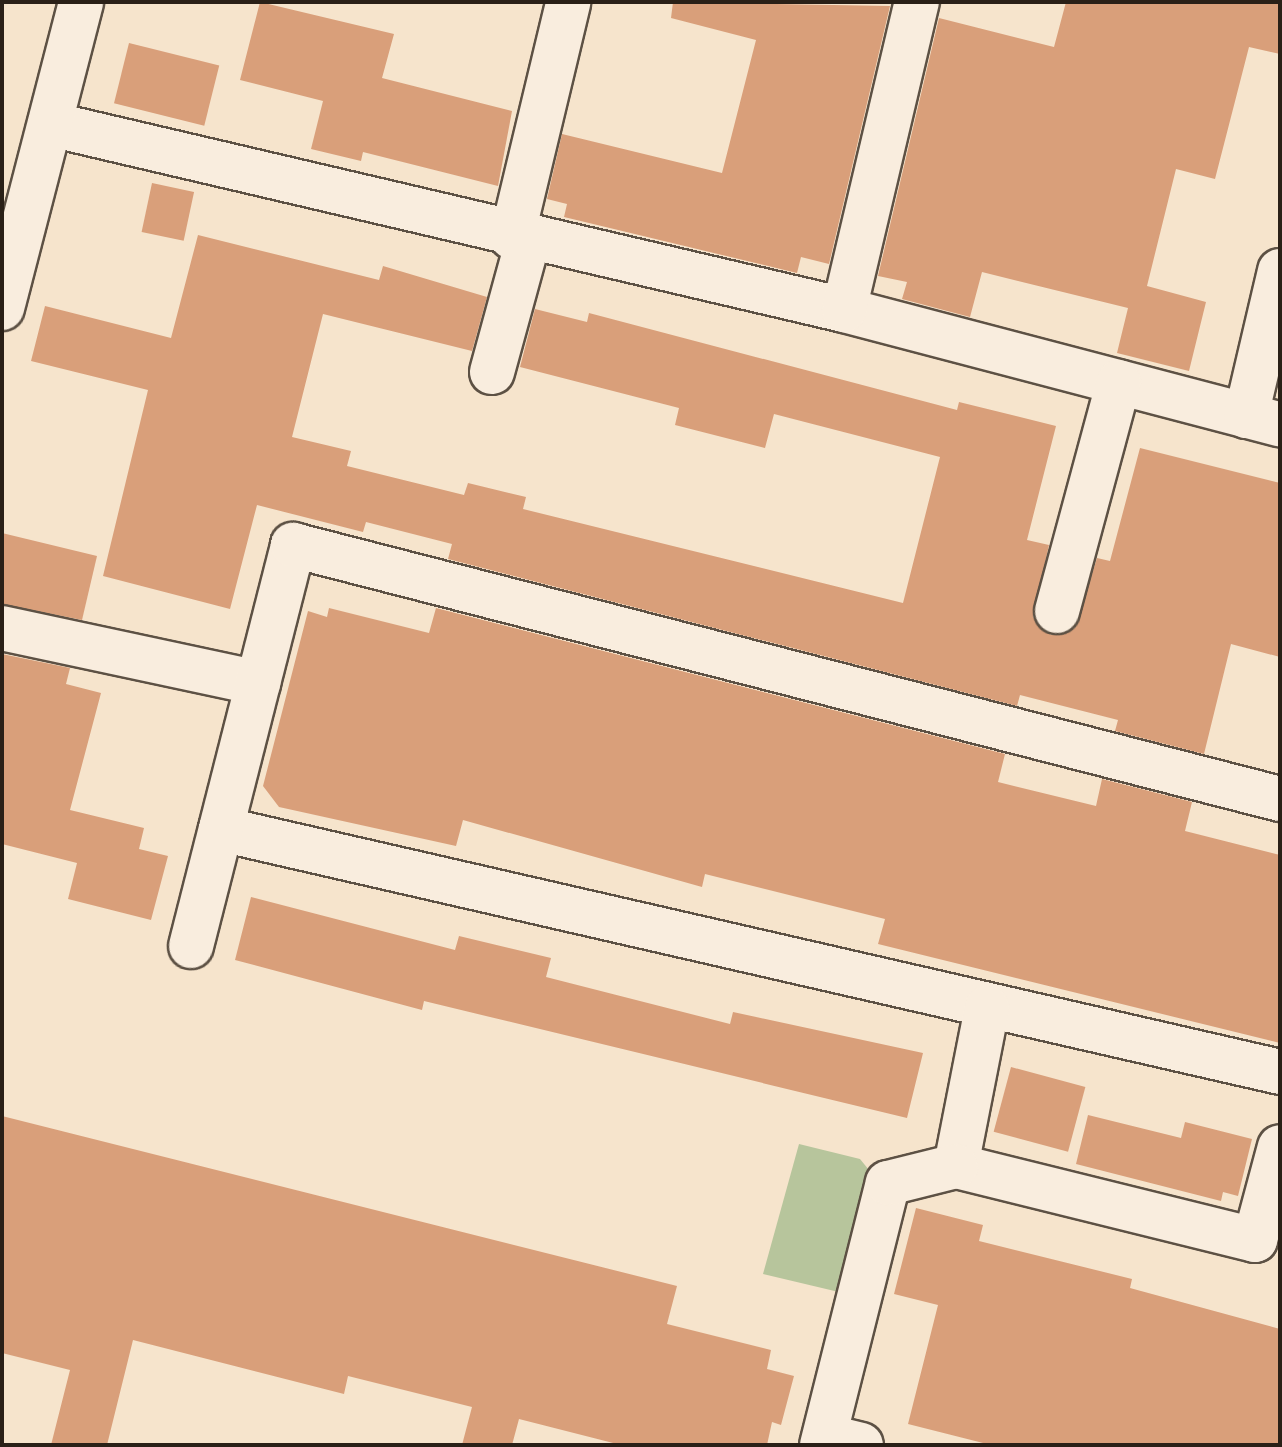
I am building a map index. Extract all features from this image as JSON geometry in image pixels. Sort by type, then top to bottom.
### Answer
[{"type":"street","points":[[2,308],[81,2]]},
{"type":"street","points":[[844,310],[917,2]]},
{"type":"street","points":[[492,372],[568,3]]},
{"type":"street","points":[[50,124],[520,238],[844,310],[1263,420],[1280,271]]},
{"type":"street","points":[[1057,611],[1119,382]]},
{"type":"street","points":[[191,946],[293,545],[1280,799]]},
{"type":"street","points":[[2,628],[258,683]]},
{"type":"street","points":[[221,829],[987,1008],[1280,1072]]},
{"type":"street","points":[[956,1166],[987,1008]]},
{"type":"street","points":[[836,1442],[888,1183],[956,1166],[1255,1240],[1280,1147]]},
{"type":"green space","points":[[799,1144],[860,1159],[873,1175],[843,1293],[763,1274]]},
{"type":"building","points":[[260,2],[394,34],[382,78],[512,111],[498,186],[363,152],[361,161],[311,149],[323,101],[240,80]]},
{"type":"building","points":[[673,2],[890,6],[829,264],[801,257],[797,273],[564,217],[567,204],[547,199],[562,134],[722,173],[756,40],[671,18]]},
{"type":"building","points":[[1066,2],[1280,2],[1280,54],[1249,47],[1215,179],[1176,169],[1147,286],[1206,302],[1189,371],[1117,353],[1128,308],[982,272],[970,317],[902,299],[907,282],[878,276],[939,18],[1054,47]]},
{"type":"building","points":[[129,43],[219,65],[204,126],[114,103]]},
{"type":"building","points":[[152,183],[194,192],[184,241],[142,232]]},
{"type":"building","points":[[198,235],[379,280],[383,266],[487,297],[472,351],[323,314],[292,437],[351,451],[347,466],[464,495],[468,483],[526,497],[523,509],[903,603],[940,457],[774,414],[765,448],[675,425],[679,408],[520,367],[535,309],[587,322],[589,313],[957,410],[959,402],[1056,426],[1027,540],[1049,545],[1033,617],[1051,635],[1075,628],[1097,558],[1110,561],[1140,448],[1280,483],[1280,657],[1231,644],[1204,754],[1115,731],[1118,720],[1020,695],[1017,706],[448,559],[452,544],[366,522],[363,532],[257,505],[230,609],[103,576],[148,390],[31,361],[45,306],[171,338]]},
{"type":"building","points":[[2,533],[97,556],[82,620],[2,604]]},
{"type":"building","points":[[329,608],[429,633],[436,608],[1005,754],[998,782],[1096,806],[1102,779],[1192,802],[1185,831],[1280,855],[1280,1043],[878,944],[885,919],[705,874],[702,887],[463,820],[456,846],[279,807],[263,786],[308,611],[327,617]]},
{"type":"building","points":[[2,654],[70,668],[66,684],[101,693],[70,810],[144,828],[139,849],[168,856],[151,920],[68,899],[77,863],[2,844]]},
{"type":"building","points":[[251,897],[455,950],[459,936],[551,958],[546,977],[730,1024],[733,1012],[923,1053],[907,1118],[424,1001],[422,1010],[235,960]]},
{"type":"building","points":[[1011,1067],[1085,1087],[1068,1152],[994,1132]]},
{"type":"building","points":[[1088,1115],[1181,1138],[1185,1122],[1252,1139],[1238,1196],[1223,1192],[1221,1201],[1076,1164]]},
{"type":"building","points":[[2,1116],[677,1286],[667,1324],[771,1350],[767,1369],[794,1376],[781,1425],[772,1422],[767,1445],[621,1445],[519,1419],[512,1445],[462,1445],[472,1407],[348,1376],[344,1394],[133,1340],[107,1445],[51,1445],[70,1370],[2,1353]]},
{"type":"building","points":[[916,1208],[983,1225],[979,1241],[1132,1279],[1130,1288],[1280,1329],[1280,1445],[991,1445],[908,1424],[938,1305],[894,1294]]}]
